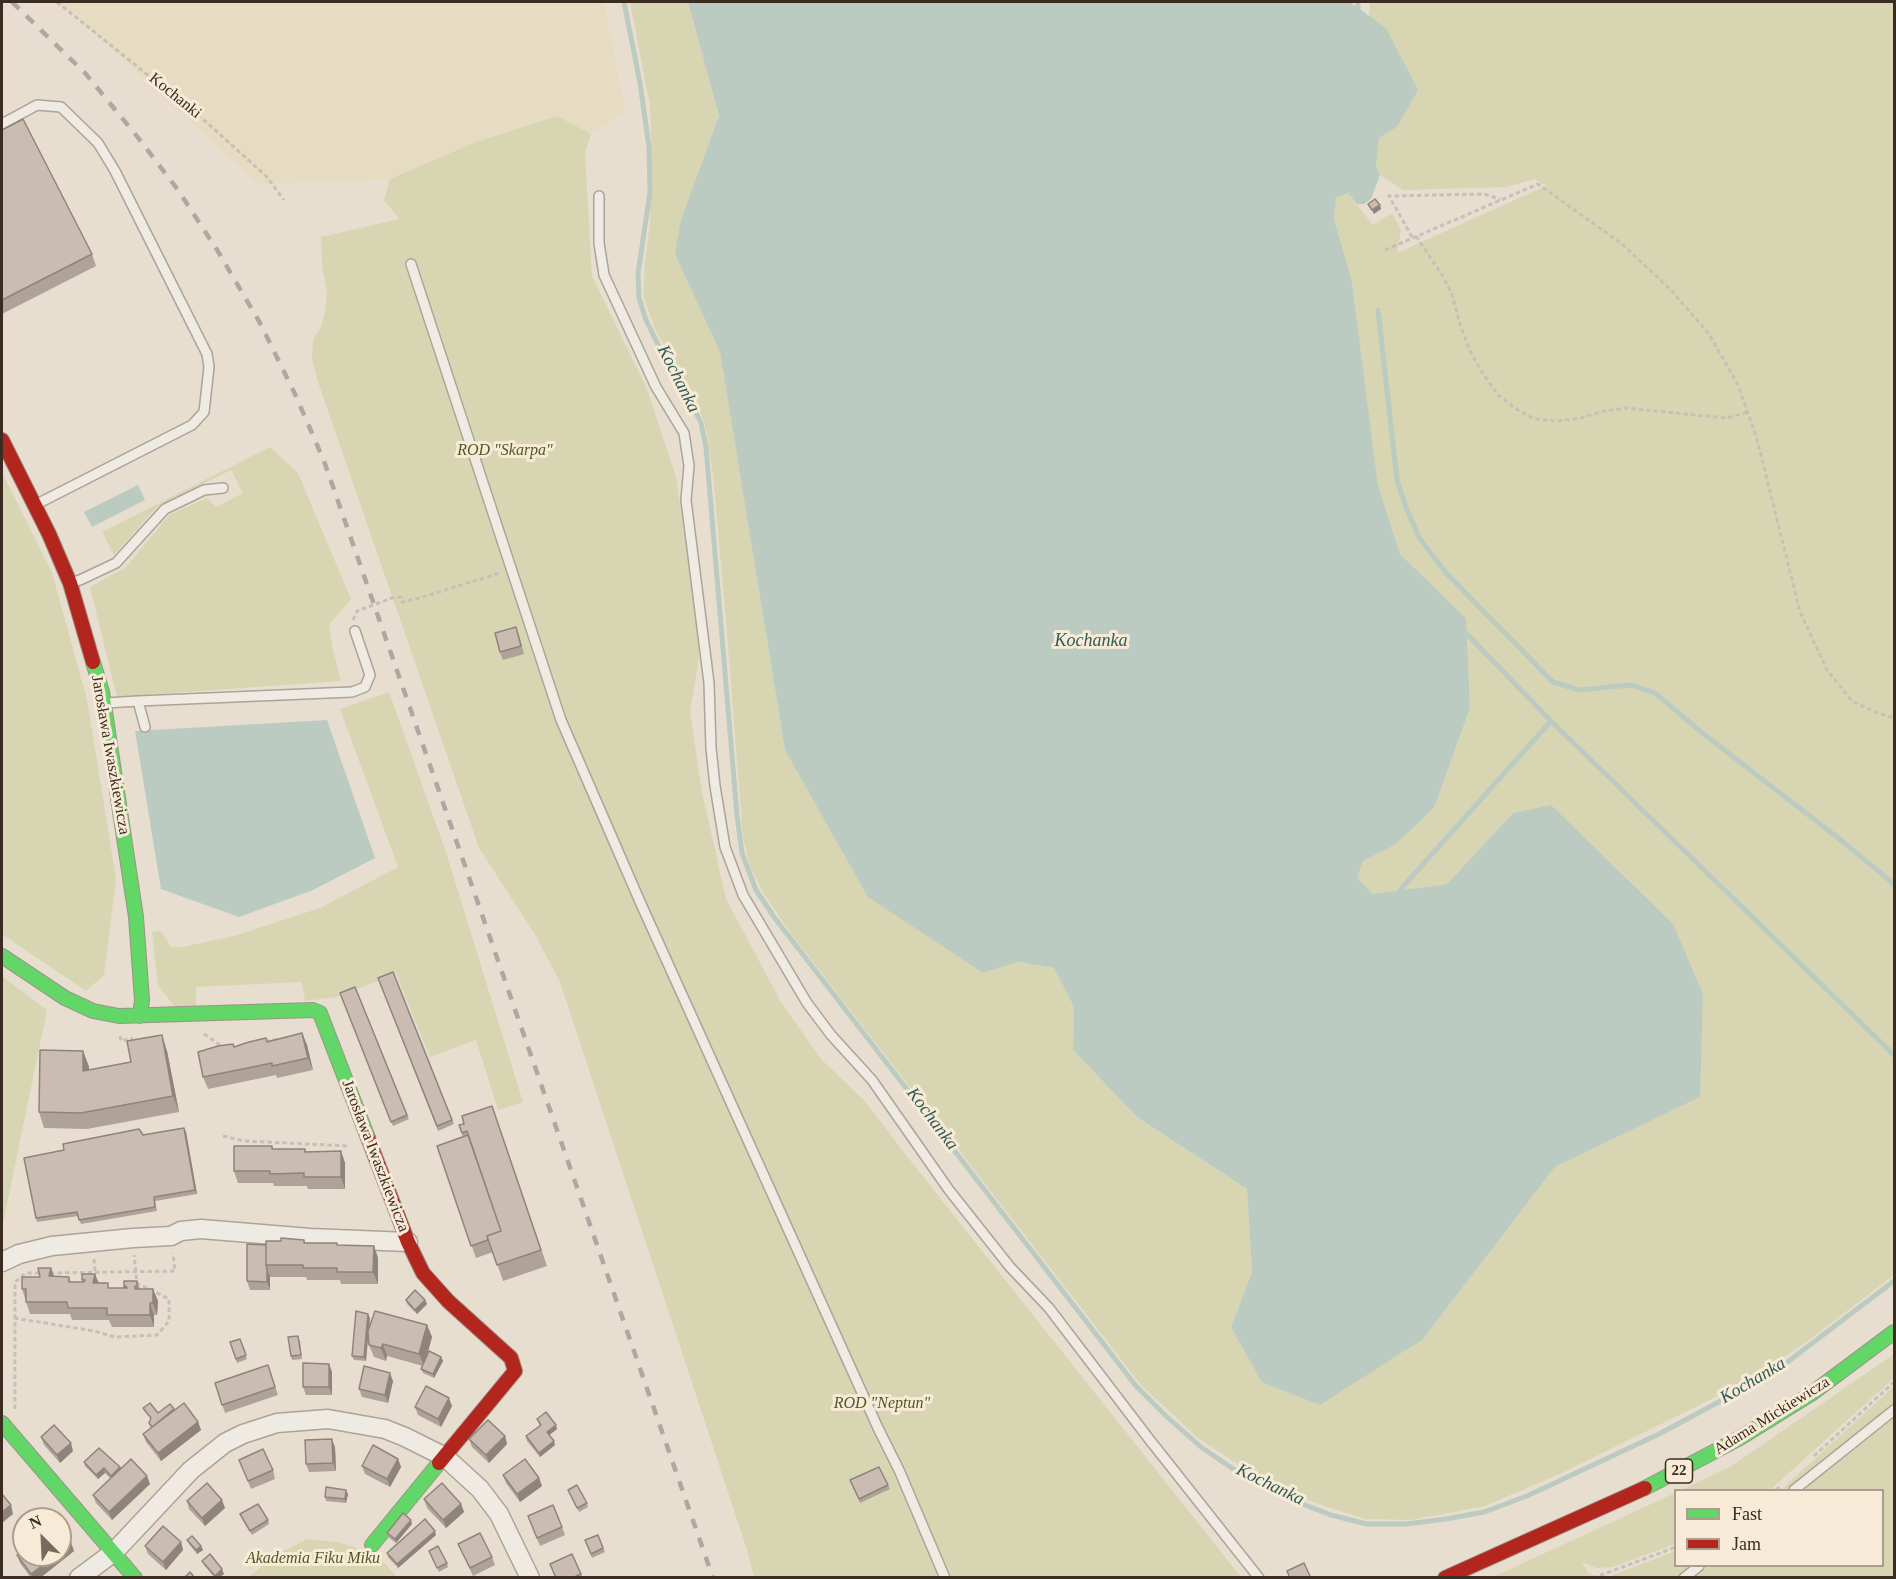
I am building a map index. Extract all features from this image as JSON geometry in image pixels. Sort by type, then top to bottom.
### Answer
[{"type":"street","name":"Jarosława Iwaszkiewicza","points":[[2,440],[35,505],[70,583],[104,703],[136,916],[142,999],[140,1016]]},
{"type":"street","name":"Jarosława Iwaszkiewicza","points":[[2,956],[65,998],[93,1011],[118,1016],[313,1010],[320,1013],[408,1242],[423,1273],[448,1301],[511,1358],[515,1371],[445,1457]]},
{"type":"street","points":[[2,1262],[19,1254],[52,1246],[171,1236],[181,1231],[201,1229],[310,1238],[408,1242]]},
{"type":"street","name":"Adama Mickiewicza","points":[[1445,1578],[1630,1496],[1740,1438],[1811,1394],[1894,1332]]},
{"type":"street","points":[[79,1578],[114,1552],[184,1477],[207,1455],[225,1443],[261,1427],[293,1420],[328,1419],[385,1429],[445,1457],[490,1501],[507,1527],[530,1578]]},
{"type":"street","points":[[7,1437],[114,1552],[135,1578]]},
{"type":"street","points":[[372,1545],[445,1457]]},
{"type":"lane","points":[[2,124],[37,105],[61,107],[98,143],[115,171],[207,354],[209,367],[204,412],[192,425],[35,505]]},
{"type":"lane","points":[[599,196],[599,243],[604,276],[656,387],[684,433],[689,466],[686,500],[710,683],[711,748],[715,786],[725,847],[743,895],[807,1003],[831,1035],[872,1080],[949,1190],[1010,1267],[1049,1308],[1149,1440],[1259,1578]]},
{"type":"lane","points":[[411,264],[561,720],[578,762],[756,1160],[899,1470],[945,1578]]},
{"type":"lane","points":[[70,583],[116,563],[165,509],[204,490],[223,488]]},
{"type":"lane","points":[[104,703],[352,692],[365,687],[370,675],[355,631]]},
{"type":"lane","points":[[138,701],[145,727]]},
{"type":"lane","points":[[1796,1489],[1894,1410]]},
{"type":"lane","points":[[1684,1578],[1698,1567]]},
{"type":"path","name":"Kochanki","points":[[57,2],[205,121],[266,176],[284,200]]},
{"type":"path","points":[[1385,250],[1538,184],[1622,243],[1671,290],[1709,334],[1738,385],[1757,439],[1800,612],[1827,670],[1852,701],[1894,718]]},
{"type":"path","points":[[1502,200],[1484,194],[1389,196],[1452,294],[1470,351],[1498,395],[1534,419],[1558,421],[1625,408],[1727,418],[1748,412]]},
{"type":"path","points":[[355,631],[352,620],[357,611],[392,598],[401,597],[402,602],[417,599],[511,570]]},
{"type":"path","points":[[117,1030],[122,1041],[137,1036]]},
{"type":"path","points":[[200,1031],[223,1047]]},
{"type":"path","points":[[256,1042],[290,1037]]},
{"type":"path","points":[[223,1136],[244,1141],[355,1146]]},
{"type":"path","points":[[15,1318],[94,1331],[115,1337],[157,1335],[169,1321],[169,1299],[137,1283],[133,1238]]},
{"type":"path","points":[[7,1437],[15,1412],[15,1282],[26,1273],[173,1271]]},
{"type":"path","points":[[1808,1461],[1894,1382]]},
{"type":"path","points":[[1778,1489],[1784,1483]]},
{"type":"path","points":[[1593,1578],[1674,1548]]},
{"type":"shaded area","points":[[61,2],[604,2],[625,110],[591,134],[557,116],[473,143],[390,179],[258,184]]},
{"type":"green space","points":[[630,2],[688,2],[719,116],[681,219],[676,254],[720,352],[785,750],[983,973],[1018,962],[1054,968],[1074,1007],[1073,1050],[1137,1117],[1247,1189],[1252,1272],[1231,1327],[1423,1339],[1555,1167],[1700,1097],[1513,813],[1447,884],[1373,894],[1357,878],[1363,861],[1395,845],[1434,808],[1470,708],[1466,618],[1400,554],[1378,485],[1352,282],[1334,219],[1336,198],[1348,193],[1373,225],[1392,213],[1401,230],[1397,253],[1546,186],[1534,179],[1507,187],[1403,190],[1380,175],[1376,165],[1379,138],[1397,127],[1386,28],[1369,17],[1370,2],[1894,2],[1894,1275],[1805,1343],[1746,1382],[1562,1473],[1485,1506],[1411,1520],[1366,1519],[1318,1504],[1260,1479],[1198,1438],[1141,1385],[792,935],[764,894],[750,866],[743,838],[713,476],[706,429],[697,402],[655,329],[643,295],[650,224],[650,106]]},
{"type":"green space","name":"ROD \"Skarpa\"","points":[[557,116],[591,134],[585,153],[592,276],[647,389],[676,477],[700,639],[690,711],[702,792],[726,899],[781,1002],[821,1059],[865,1101],[1241,1577],[754,1577],[560,982],[534,933],[479,848],[312,359],[313,340],[321,327],[327,291],[322,267],[321,237],[399,219],[384,200],[390,179],[473,143]]},
{"type":"green space","points":[[270,447],[298,473],[351,599],[329,625],[341,681],[117,697],[90,587],[126,567],[169,515],[207,498],[216,507],[243,493],[231,470],[158,506],[114,555],[102,532]]},
{"type":"green space","points":[[2,472],[52,573],[87,699],[116,879],[104,975],[86,991],[2,934]]},
{"type":"green space","points":[[389,692],[446,852],[523,1102],[498,1110],[476,1040],[430,1057],[396,974],[337,997],[305,1001],[302,982],[196,987],[196,1007],[174,1006],[158,985],[152,932],[161,931],[171,947],[182,947],[234,936],[320,908],[398,867],[340,709]]},
{"type":"green space","points":[[2,976],[47,1010],[2,1228]]},
{"type":"green space","points":[[1894,1354],[1894,1378],[1771,1489],[1683,1489],[1730,1467]]},
{"type":"green space","points":[[1894,1386],[1894,1577],[1605,1578],[1674,1551],[1674,1567],[1884,1567],[1884,1489],[1782,1489]]},
{"type":"green space","points":[[1674,1493],[1674,1544],[1613,1567],[1596,1568],[1582,1562],[1589,1574],[1601,1577],[1493,1577]]},
{"type":"green space","name":"Akademia Fiku Miku","points":[[307,1539],[337,1542],[375,1553],[397,1577],[247,1578],[276,1555]]},
{"type":"water","name":"Kochanka","points":[[688,2],[1350,2],[1386,28],[1418,90],[1397,127],[1379,138],[1376,165],[1380,175],[1371,199],[1364,204],[1357,204],[1348,193],[1336,198],[1334,219],[1352,282],[1378,485],[1400,554],[1466,618],[1470,708],[1434,808],[1395,845],[1363,861],[1357,878],[1373,894],[1447,884],[1513,813],[1551,805],[1673,924],[1703,994],[1700,1097],[1555,1167],[1423,1339],[1320,1405],[1262,1382],[1231,1327],[1252,1272],[1247,1189],[1137,1117],[1073,1050],[1074,1007],[1054,968],[1018,962],[983,973],[868,897],[785,750],[720,352],[675,254],[681,219],[719,116]]},
{"type":"water","points":[[138,485],[145,500],[92,527],[84,512]]},
{"type":"water","points":[[327,720],[375,858],[313,890],[239,917],[161,889],[135,731]]},
{"type":"building","points":[[23,119],[92,254],[2,300],[2,130]]},
{"type":"building","points":[[1375,199],[1380,205],[1372,210],[1368,204]]},
{"type":"building","points":[[516,627],[521,646],[500,652],[495,633]]},
{"type":"building","points":[[393,972],[452,1120],[437,1126],[378,978]]},
{"type":"building","points":[[355,987],[407,1115],[391,1122],[340,993]]},
{"type":"building","points":[[302,1033],[308,1058],[203,1077],[198,1052],[218,1046],[233,1044],[234,1047],[266,1038],[267,1042]]},
{"type":"building","points":[[162,1035],[173,1096],[81,1113],[39,1112],[40,1050],[83,1051],[83,1071],[131,1062],[127,1041]]},
{"type":"building","points":[[492,1106],[541,1250],[497,1265],[487,1236],[501,1231],[467,1131],[462,1133],[459,1125],[464,1124],[462,1116]]},
{"type":"building","points":[[184,1128],[195,1190],[154,1197],[155,1207],[79,1220],[77,1212],[36,1218],[24,1158],[64,1150],[63,1144],[139,1129],[143,1135]]},
{"type":"building","points":[[468,1135],[501,1231],[487,1236],[488,1240],[471,1246],[437,1146]]},
{"type":"building","points":[[234,1146],[272,1146],[272,1149],[305,1149],[305,1152],[341,1151],[341,1177],[304,1177],[304,1173],[270,1174],[270,1171],[234,1171]]},
{"type":"building","points":[[281,1238],[304,1240],[304,1243],[374,1246],[373,1272],[337,1272],[337,1268],[303,1268],[303,1265],[266,1265],[266,1241],[281,1241]]},
{"type":"building","points":[[247,1244],[266,1245],[267,1282],[247,1281]]},
{"type":"building","points":[[38,1268],[51,1268],[49,1276],[69,1277],[69,1282],[84,1282],[82,1274],[95,1274],[93,1283],[108,1283],[108,1288],[127,1288],[124,1287],[124,1281],[137,1281],[135,1289],[153,1289],[150,1315],[107,1315],[107,1308],[68,1308],[67,1302],[26,1302],[26,1289],[22,1289],[22,1277],[40,1277]]},
{"type":"building","points":[[415,1290],[425,1300],[415,1310],[406,1300]]},
{"type":"building","points":[[356,1311],[368,1314],[364,1357],[352,1356]]},
{"type":"building","points":[[375,1311],[427,1325],[419,1354],[383,1344],[381,1348],[369,1345],[368,1331]]},
{"type":"building","points":[[298,1336],[301,1355],[291,1356],[288,1337]]},
{"type":"building","points":[[240,1339],[246,1355],[236,1359],[230,1342]]},
{"type":"building","points":[[429,1351],[441,1357],[433,1374],[421,1369]]},
{"type":"building","points":[[303,1363],[329,1364],[329,1387],[303,1387]]},
{"type":"building","points":[[268,1365],[275,1387],[222,1405],[215,1383]]},
{"type":"building","points":[[364,1366],[390,1373],[385,1395],[359,1389]]},
{"type":"building","points":[[426,1386],[449,1398],[438,1419],[415,1407]]},
{"type":"building","points":[[150,1403],[158,1413],[170,1404],[174,1409],[152,1427],[149,1423],[151,1418],[143,1408]]},
{"type":"building","points":[[184,1403],[198,1422],[158,1453],[143,1434]]},
{"type":"building","points":[[546,1412],[556,1425],[547,1432],[554,1441],[539,1453],[526,1436],[541,1425],[537,1419]]},
{"type":"building","points":[[488,1420],[505,1436],[486,1455],[469,1439]]},
{"type":"building","points":[[54,1425],[71,1443],[57,1455],[41,1437]]},
{"type":"building","points":[[332,1439],[333,1463],[306,1464],[305,1440]]},
{"type":"building","points":[[373,1445],[398,1459],[387,1479],[362,1466]]},
{"type":"building","points":[[99,1448],[120,1467],[111,1476],[104,1468],[96,1475],[84,1462]]},
{"type":"building","points":[[263,1449],[273,1470],[248,1481],[239,1460]]},
{"type":"building","points":[[131,1459],[147,1476],[109,1512],[93,1495]]},
{"type":"building","points":[[525,1459],[539,1478],[517,1494],[503,1475]]},
{"type":"building","points":[[879,1467],[888,1485],[859,1499],[850,1480]]},
{"type":"building","points":[[207,1483],[222,1500],[202,1518],[187,1501]]},
{"type":"building","points":[[442,1483],[461,1504],[443,1520],[424,1499]]},
{"type":"building","points":[[577,1485],[587,1503],[577,1508],[568,1490]]},
{"type":"building","points":[[326,1487],[346,1490],[345,1499],[325,1497]]},
{"type":"building","points":[[2,1494],[11,1505],[2,1512]]},
{"type":"building","points":[[258,1504],[268,1520],[250,1531],[240,1514]]},
{"type":"building","points":[[553,1505],[562,1527],[537,1538],[528,1516]]},
{"type":"building","points":[[403,1513],[411,1520],[395,1539],[387,1533]]},
{"type":"building","points":[[425,1519],[435,1531],[397,1564],[387,1553]]},
{"type":"building","points":[[163,1526],[181,1542],[163,1562],[145,1546]]},
{"type":"building","points":[[480,1533],[492,1557],[470,1568],[458,1544]]},
{"type":"building","points":[[598,1535],[603,1548],[591,1554],[585,1540]]},
{"type":"building","points":[[192,1536],[201,1546],[196,1550],[187,1540]]},
{"type":"building","points":[[438,1546],[447,1563],[437,1568],[429,1551]]},
{"type":"building","points":[[210,1554],[222,1569],[215,1576],[202,1561]]},
{"type":"building","points":[[572,1554],[581,1574],[572,1578],[556,1578],[550,1564]]},
{"type":"building","points":[[1304,1563],[1310,1576],[1290,1578],[1287,1571]]},
{"type":"building","points":[[26,1567],[40,1567],[31,1574]]},
{"type":"building","points":[[190,1572],[195,1578],[184,1578]]},
{"type":"waterway","name":"Kochanka","points":[[624,2],[640,83],[649,147],[650,192],[638,274],[639,298],[646,320],[669,367],[688,396],[701,423],[706,447],[742,853],[756,890],[774,917],[1136,1386],[1201,1447],[1239,1473],[1287,1498],[1331,1515],[1367,1524],[1406,1524],[1446,1519],[1484,1512],[1527,1496],[1659,1434],[1773,1373],[1894,1281]]},
{"type":"waterway","points":[[1358,2],[1358,9]]},
{"type":"waterway","points":[[1378,310],[1397,480],[1420,539],[1447,574],[1553,682],[1579,690],[1631,685],[1655,693],[1894,884]]},
{"type":"waterway","points":[[1466,633],[1551,721],[1894,1055]]},
{"type":"waterway","points":[[1400,890],[1551,721]]},
{"type":"railway","points":[[12,2],[85,73],[178,190],[219,253],[260,323],[295,394],[324,461],[713,1578]]},
{"type":"traffic: fast","points":[[93,662],[102,692],[136,917],[142,1000],[140,1016]]},
{"type":"traffic: fast","points":[[2,956],[65,998],[93,1011],[119,1016],[313,1010],[320,1013],[368,1138]]},
{"type":"traffic: fast","points":[[1645,1488],[1740,1438],[1811,1394],[1894,1332]]},
{"type":"traffic: fast","points":[[2,1423],[135,1578]]},
{"type":"traffic: fast","points":[[372,1545],[439,1463]]},
{"type":"traffic: jam","points":[[2,440],[49,534],[70,583],[93,662]]},
{"type":"traffic: jam","points":[[368,1138],[408,1242],[423,1273],[448,1301],[511,1358],[515,1371],[439,1463]]},
{"type":"traffic: jam","points":[[1445,1578],[1645,1488]]},
{"type":"park label","name":"ROD \"Neptun\"","points":[[882,1404]]}]
